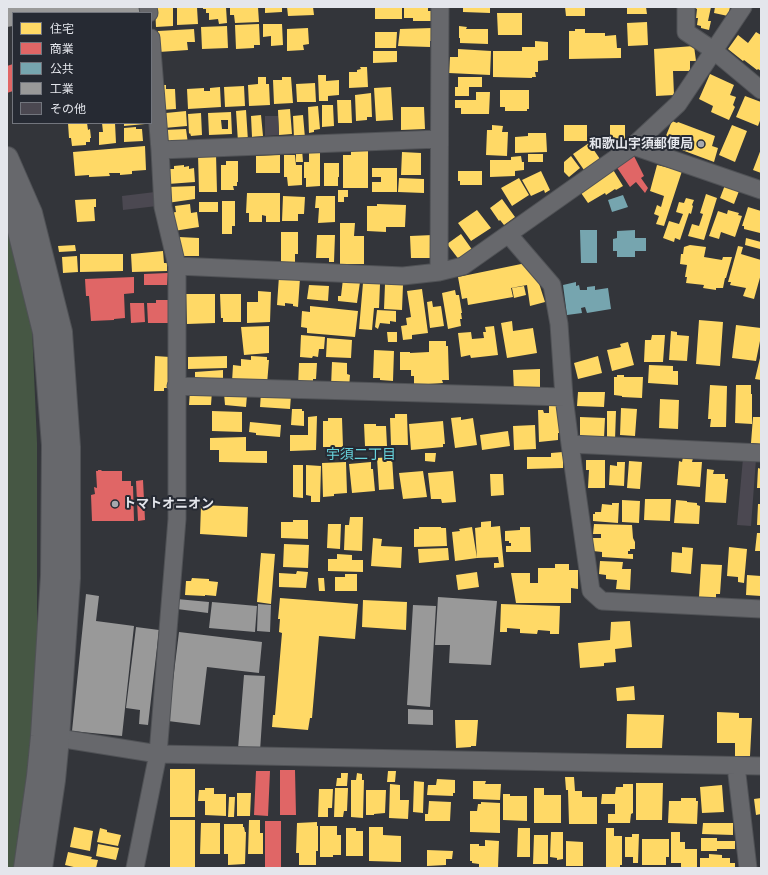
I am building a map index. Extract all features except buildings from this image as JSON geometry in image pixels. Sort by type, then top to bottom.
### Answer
[{"type":"street","points":[[439,272],[440,7]]},
{"type":"street","points":[[686,7],[686,32],[713,50],[761,90]]},
{"type":"street","points":[[177,266],[403,276],[439,272],[464,266],[633,146],[678,104],[743,7]]},
{"type":"street","points":[[135,868],[158,754],[177,519],[177,266],[163,207],[152,50]]},
{"type":"street","points":[[160,150],[440,139]]},
{"type":"street","points":[[633,146],[761,190]]},
{"type":"street","points":[[7,158],[31,212],[61,332],[69,447],[69,578],[50,737],[38,776],[25,868]]},
{"type":"street","points":[[7,197],[15,215],[44,332],[53,445],[50,737],[54,780],[41,868]]},
{"type":"street","points":[[509,235],[552,285],[559,324],[564,397],[590,591],[602,601],[761,609]]},
{"type":"street","points":[[176,386],[564,397]]},
{"type":"street","points":[[570,444],[761,453]]},
{"type":"street","points":[[50,737],[158,754],[761,766]]},
{"type":"street","points":[[736,766],[748,868]]},
{"type":"green space","points":[[7,227],[19,262],[32,328],[37,443],[37,674],[26,796],[20,818],[14,868],[7,868]]},
{"type":"place","name":"和歌山宇須郵便局","points":[[701,144]]},
{"type":"place","name":"トマトオニオン","points":[[115,504]]},
{"type":"district","name":"宇須二丁目","points":[[361,455]]}]
